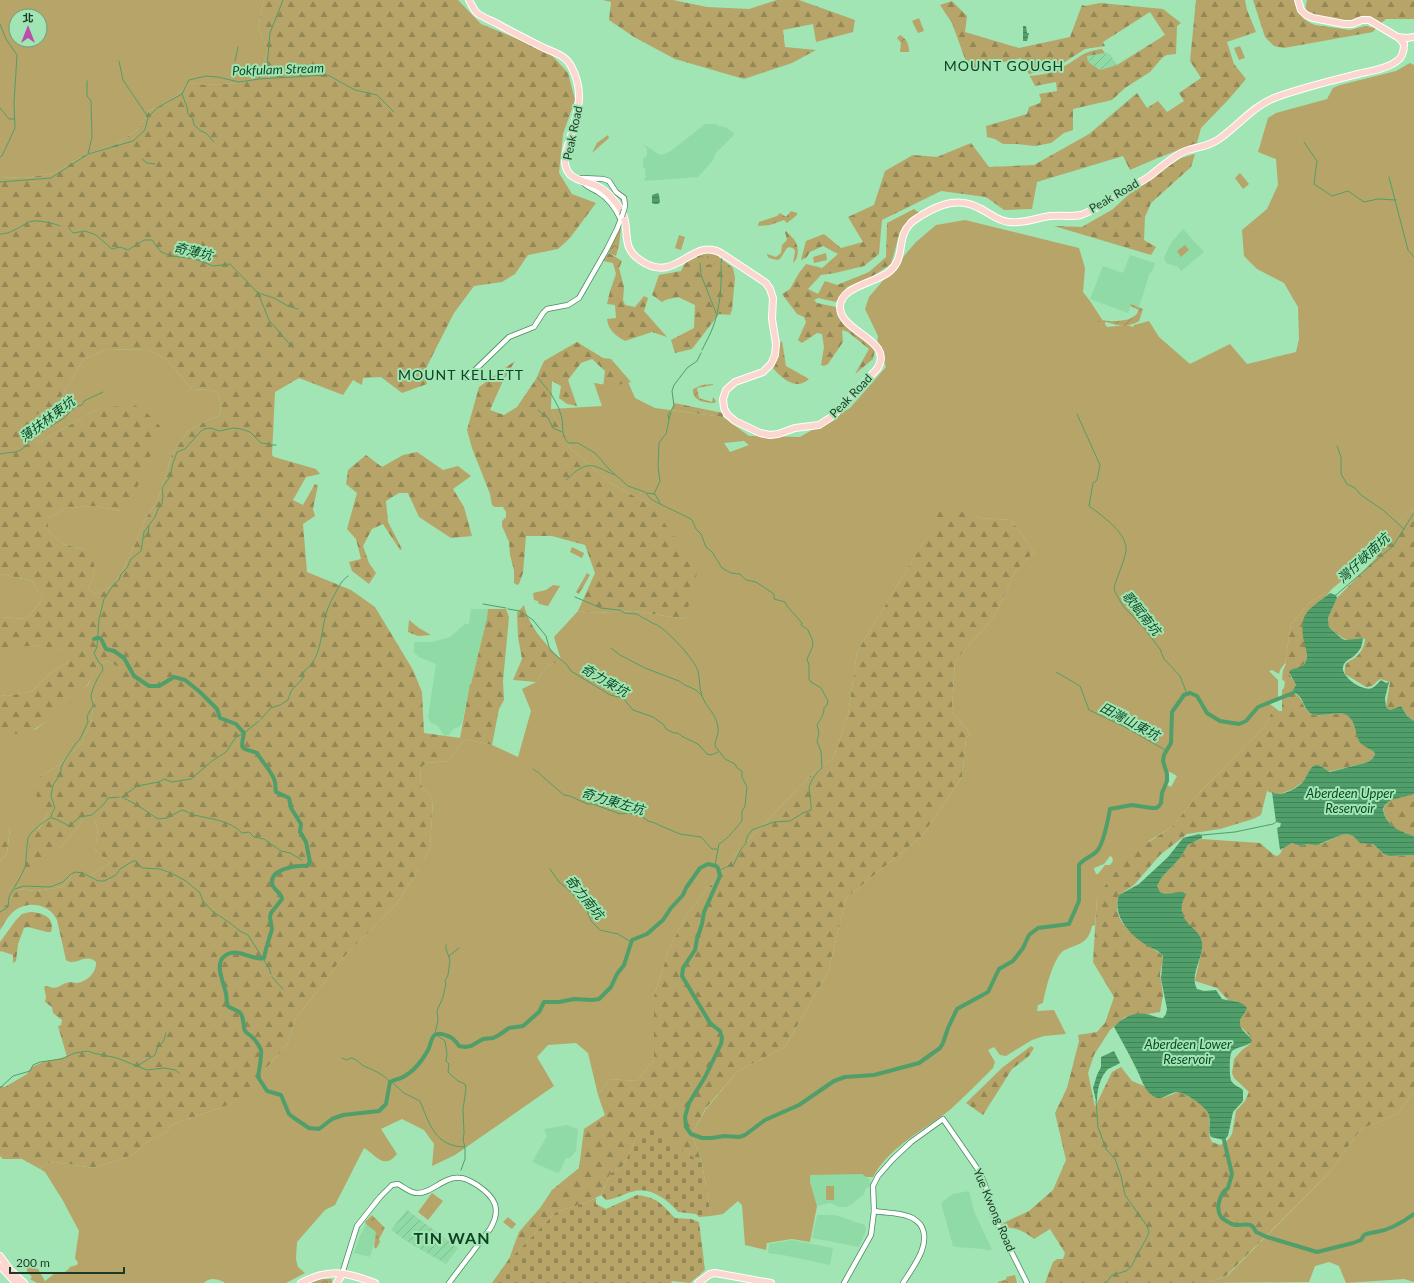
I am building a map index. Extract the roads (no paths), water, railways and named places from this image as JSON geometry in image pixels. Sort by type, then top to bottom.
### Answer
[{"type":"main road","name":"Peak Road","points":[[469,0],[477,13],[560,55],[569,63],[577,81],[580,96],[579,106],[565,156],[565,164],[572,176],[600,188],[617,204],[624,216],[626,239],[635,257],[643,263],[656,267],[668,267],[679,263],[699,250],[712,249],[721,252],[768,286],[772,295],[772,318],[776,347],[773,360],[761,374],[730,385],[725,392],[723,402],[727,414],[738,423],[760,433],[775,435],[795,428],[816,426],[827,421],[879,366],[881,358],[879,350],[846,320],[841,313],[840,304],[850,291],[891,271],[899,259],[902,237],[906,228],[913,221],[932,209],[949,203],[967,203],[980,208],[998,219],[1013,223],[1026,222],[1046,216],[1073,216],[1086,213],[1143,180],[1179,154],[1188,150],[1211,145],[1263,104],[1274,98],[1318,84],[1387,66],[1400,59],[1403,53],[1404,44]]},
{"type":"main road","points":[[1298,0],[1300,10],[1310,17],[1347,24],[1362,20],[1369,20],[1399,38],[1404,44],[1414,37]]},
{"type":"main road","points":[[1394,36],[1407,38],[1414,37]]},
{"type":"main road","points":[[0,1256],[11,1271],[24,1283]]},
{"type":"main road","points":[[0,1266],[16,1283]]},
{"type":"main road","points":[[301,1283],[320,1274],[332,1272],[375,1283]]},
{"type":"main road","points":[[698,1283],[710,1274],[718,1273],[771,1283]]},
{"type":"main road","points":[[337,1283],[342,1274]]},
{"type":"street","points":[[464,378],[474,371],[509,337],[534,327],[547,309],[568,305],[579,298],[607,249],[621,218],[625,205],[624,198],[616,192],[609,181],[582,180]]},
{"type":"street","points":[[582,180],[584,184],[597,191],[606,199],[621,218]]},
{"type":"street","name":"Yue Kwong Road","points":[[874,1211],[873,1186],[878,1176],[911,1142],[943,1119],[979,1171],[994,1215],[1027,1283]]},
{"type":"street","points":[[342,1274],[357,1226],[365,1213],[392,1185],[398,1184],[410,1191],[419,1193],[424,1192],[446,1180],[461,1178],[467,1179],[483,1190],[492,1199],[496,1212],[493,1223],[449,1283]]},
{"type":"street","points":[[844,1283],[871,1235],[874,1211],[902,1214],[910,1217],[918,1222],[923,1230],[923,1248],[903,1283]]},
{"type":"water","points":[[1023,26],[1026,26],[1027,33],[1029,33],[1027,41],[1023,41]]},
{"type":"water","points":[[658,193],[660,202],[658,204],[654,204],[652,203],[652,195]]},
{"type":"water","name":"Aberdeen Upper Reservoir","points":[[1330,593],[1336,595],[1337,598],[1328,618],[1329,627],[1345,640],[1363,638],[1362,645],[1359,650],[1354,656],[1346,661],[1343,667],[1345,675],[1353,683],[1368,689],[1374,687],[1381,680],[1386,683],[1389,682],[1385,698],[1386,707],[1390,710],[1401,706],[1407,716],[1414,721],[1414,794],[1396,798],[1388,802],[1383,809],[1384,815],[1390,824],[1399,830],[1414,836],[1414,855],[1389,856],[1384,854],[1373,844],[1360,843],[1353,836],[1347,834],[1317,845],[1307,844],[1301,846],[1292,843],[1280,850],[1277,828],[1280,827],[1281,823],[1276,822],[1272,792],[1279,794],[1288,792],[1303,782],[1308,772],[1316,765],[1330,772],[1368,762],[1375,754],[1360,743],[1351,718],[1341,713],[1321,715],[1312,714],[1307,710],[1299,696],[1292,692],[1296,685],[1289,672],[1303,666],[1307,659],[1303,632],[1304,618],[1311,608]]},
{"type":"water","name":"Aberdeen Lower Reservoir","points":[[1199,834],[1202,835],[1202,838],[1188,845],[1180,858],[1162,877],[1157,886],[1160,892],[1166,894],[1180,892],[1186,894],[1182,904],[1182,912],[1187,922],[1201,938],[1202,943],[1195,978],[1197,989],[1204,991],[1216,990],[1222,999],[1239,1002],[1247,1008],[1241,1018],[1240,1025],[1252,1041],[1232,1051],[1230,1062],[1231,1080],[1235,1085],[1243,1090],[1243,1101],[1233,1112],[1228,1136],[1224,1140],[1211,1137],[1209,1131],[1210,1119],[1208,1113],[1194,1100],[1184,1094],[1176,1092],[1162,1098],[1156,1098],[1147,1091],[1114,1027],[1124,1018],[1137,1014],[1146,1014],[1163,1018],[1167,1009],[1161,979],[1163,956],[1139,940],[1123,923],[1118,910],[1117,902],[1119,895],[1139,884],[1168,857],[1183,838]]},
{"type":"water","points":[[1114,1051],[1120,1063],[1108,1069],[1103,1076],[1096,1101],[1093,1088],[1101,1067],[1101,1057]]},
{"type":"waterway","points":[[259,78],[267,66],[270,33],[283,0]]},
{"type":"waterway","points":[[0,24],[6,39],[17,55],[14,103],[15,128],[2,156],[0,157]]},
{"type":"waterway","points":[[235,61],[238,47]]},
{"type":"waterway","points":[[119,61],[123,80],[148,117]]},
{"type":"waterway","name":"Pokfulam Stream","points":[[0,182],[51,178],[88,154],[133,141],[145,130],[148,117],[157,108],[182,94],[189,80],[206,76],[239,82],[259,79],[328,75],[355,90],[377,95],[394,112]]},
{"type":"waterway","points":[[87,81],[87,96],[91,101],[92,137],[88,154]]},
{"type":"waterway","points":[[182,94],[188,114],[193,119],[194,125],[206,133],[214,142]]},
{"type":"waterway","points":[[0,108],[9,119],[14,119]]},
{"type":"waterway","points":[[1304,142],[1317,161],[1314,184],[1332,196],[1348,191],[1364,202],[1378,199],[1396,200]]},
{"type":"waterway","points":[[142,159],[147,163],[155,164]]},
{"type":"waterway","points":[[1389,177],[1408,250],[1414,257]]},
{"type":"waterway","points":[[0,234],[11,232],[32,221],[60,226]]},
{"type":"waterway","name":"奇薄坑","points":[[69,228],[73,233],[85,231],[96,235],[112,249],[120,247],[128,250],[144,240],[152,240],[161,252],[172,256],[195,259],[213,266],[230,264],[258,293],[269,320],[293,348]]},
{"type":"waterway","points":[[721,263],[722,258]]},
{"type":"waterway","points":[[700,263],[701,275],[716,313]]},
{"type":"waterway","points":[[702,350],[712,330],[719,304],[721,265]]},
{"type":"waterway","points":[[258,293],[274,298],[288,306],[298,309]]},
{"type":"waterway","points":[[654,494],[660,481],[658,467],[659,443],[666,434],[669,420],[668,415],[674,406],[672,391],[674,385],[687,368],[697,361],[701,353]]},
{"type":"waterway","points":[[538,378],[548,390]]},
{"type":"waterway","name":"薄扶林東坑","points":[[0,454],[17,452],[23,448],[29,440],[64,418],[75,407],[82,405],[84,401],[103,392]]},
{"type":"waterway","points":[[550,392],[558,406],[562,419],[563,432],[568,443],[578,443],[595,453],[609,469],[628,486],[645,492],[656,502],[692,520],[696,529],[701,534],[706,547],[712,552],[722,568],[731,573],[740,574],[746,580],[756,582],[774,594],[774,599],[785,602],[802,623],[801,625],[808,630],[812,639],[813,646],[807,659],[809,665],[809,679],[821,688],[828,701],[824,708],[823,715],[817,725],[819,733],[817,742],[821,751],[822,768],[814,777],[809,787],[811,810],[790,821],[774,822],[752,830],[734,864],[719,871]]},
{"type":"waterway","points":[[538,410],[548,418],[553,428],[562,432]]},
{"type":"waterway","points":[[669,419],[671,413]]},
{"type":"waterway","name":"歌賦南坑","points":[[1077,414],[1100,465],[1097,480],[1093,483],[1089,506],[1113,525],[1123,538],[1125,544],[1126,551],[1114,587],[1115,592],[1123,606],[1143,627],[1160,649],[1164,659],[1180,676],[1187,694]]},
{"type":"waterway","points":[[51,818],[55,808],[51,796],[53,785],[61,773],[63,763],[80,739],[88,722],[87,716],[93,706],[91,696],[97,679],[103,670],[102,665],[99,663],[94,653],[97,647],[99,619],[104,599],[114,584],[119,580],[121,574],[127,568],[131,559],[141,551],[144,532],[162,504],[162,488],[171,475],[172,466],[177,452],[185,449],[204,429],[210,428],[220,431],[233,428],[241,429],[250,432],[261,443],[269,444]]},
{"type":"waterway","points":[[271,445],[276,445]]},
{"type":"waterway","points":[[1337,446],[1341,457],[1341,474],[1347,484],[1355,488],[1361,495],[1383,510],[1404,529]]},
{"type":"waterway","points":[[566,480],[580,469],[588,466],[597,467],[615,475]]},
{"type":"waterway","points":[[647,493],[655,494],[660,503]]},
{"type":"waterway","name":"灣仔峽南坑","points":[[1336,595],[1393,546],[1414,513]]},
{"type":"waterway","points":[[144,538],[148,534],[149,526]]},
{"type":"waterway","points":[[261,719],[271,708],[288,700],[291,691],[303,678],[304,671],[315,659],[328,608],[341,583],[348,576]]},
{"type":"waterway","points":[[575,597],[601,608],[637,614],[643,618]]},
{"type":"waterway","points":[[483,604],[506,608]]},
{"type":"waterway","name":"奇力東坑","points":[[508,609],[520,611],[533,620],[546,636],[551,651],[567,665],[571,671],[610,695],[623,698],[633,710],[653,717],[664,725],[666,729],[674,733],[678,733],[698,744],[707,754],[711,755],[718,752]]},
{"type":"waterway","points":[[644,618],[654,624]]},
{"type":"waterway","points":[[655,624],[673,638],[686,652],[698,671],[702,696],[714,715],[717,723],[718,732],[715,746],[725,759],[735,764],[737,768],[742,771],[742,777],[747,787],[745,806],[742,811],[742,821],[729,836],[719,844],[715,865]]},
{"type":"waterway","points":[[94,639],[101,639],[106,649],[114,651],[124,658],[134,676],[149,686],[159,686],[174,677],[185,680],[217,709],[220,718],[236,724],[244,733],[242,743],[243,748],[257,753],[272,775],[275,782],[276,792],[289,798],[291,808],[301,824],[300,832],[306,842],[310,862],[307,866],[291,867],[280,871],[275,874],[273,878],[272,883],[282,899],[271,913],[270,917],[272,929],[264,958],[260,959],[241,953],[231,953],[222,958],[220,963],[220,973],[228,1006],[241,1014],[245,1031],[255,1040],[261,1050],[258,1077],[267,1091],[281,1095],[289,1114],[309,1128],[319,1129],[332,1119],[343,1115],[379,1111],[386,1104],[390,1082],[402,1077],[414,1069],[429,1048],[433,1037],[437,1034],[450,1037],[455,1040],[459,1046],[471,1046],[483,1039],[493,1038],[509,1028],[523,1026],[539,1012],[544,1002],[559,1002],[574,999],[599,999],[611,987],[617,974],[624,965],[632,940],[647,934],[663,920],[671,908],[683,895],[700,868],[708,864],[716,866],[720,876],[704,912],[695,950],[683,968],[682,976],[710,1023],[720,1031],[722,1038],[721,1044],[705,1077],[689,1103],[685,1117],[686,1127],[691,1134],[702,1138],[724,1136],[739,1137],[745,1135],[765,1120],[799,1105],[834,1081],[845,1077],[874,1075],[919,1063],[940,1048],[957,1009],[988,992],[999,969],[1013,961],[1023,948],[1029,935],[1038,928],[1069,924],[1079,901],[1079,865],[1099,849],[1105,832],[1110,809],[1132,805],[1152,808],[1159,806],[1167,781],[1167,774],[1163,761],[1164,755],[1171,743],[1172,712],[1184,695],[1190,693],[1197,696],[1207,713],[1220,721],[1239,724],[1246,721],[1258,707],[1293,693]]},
{"type":"waterway","points":[[611,648],[620,655],[645,668],[679,681],[696,690],[701,695]]},
{"type":"waterway","name":"田灣山東坑","points":[[1056,672],[1080,686],[1089,710],[1123,726],[1167,751]]},
{"type":"waterway","points":[[122,797],[137,786],[159,782],[164,779],[172,782],[191,779],[212,761],[226,752],[236,737],[244,733],[259,721]]},
{"type":"waterway","name":"奇力東左坑","points":[[533,769],[564,795],[620,814],[628,813],[641,816],[648,821],[680,834],[701,837],[712,849],[717,849]]},
{"type":"waterway","points":[[52,818],[69,826],[80,817],[92,815],[108,798],[119,797]]},
{"type":"waterway","points":[[122,797],[158,819],[167,818],[182,810],[194,815],[232,825],[242,833],[249,832],[254,837],[264,839],[281,851],[290,853],[302,860]]},
{"type":"waterway","points":[[0,912],[8,907],[9,896],[25,867],[27,842],[29,836],[38,826],[50,818]]},
{"type":"waterway","points":[[1202,835],[1235,832],[1273,824],[1276,822]]},
{"type":"waterway","points":[[15,889],[24,886],[50,887],[63,882],[71,874],[76,872],[83,873],[98,881],[104,881],[116,875],[120,869],[133,861],[136,861],[142,868],[160,869],[186,881],[200,893],[203,901],[212,911],[248,935],[269,968],[271,974]]},
{"type":"waterway","name":"奇力南坑","points":[[550,869],[559,882],[569,890],[587,910],[591,921],[600,930],[618,934],[631,942]]},
{"type":"waterway","points":[[446,945],[450,960],[443,997],[437,1011],[438,1020],[435,1034],[445,1041],[447,1054],[446,1061],[449,1064],[448,1072],[458,1081],[465,1084],[466,1088],[463,1110],[463,1140],[465,1147],[465,1159],[461,1170]]},
{"type":"waterway","points":[[449,956],[459,948]]},
{"type":"waterway","points":[[272,977],[283,989]]},
{"type":"waterway","points":[[137,1066],[155,1055],[158,1046],[163,1043],[166,1033]]},
{"type":"waterway","points":[[0,1088],[13,1076],[30,1071],[33,1065],[40,1062],[61,1059],[75,1053],[88,1051],[117,1058],[147,1070],[164,1068],[175,1070],[179,1073]]},
{"type":"waterway","points":[[342,1058],[347,1060],[351,1058],[354,1059],[362,1065],[381,1074],[390,1082]]},
{"type":"waterway","points":[[393,1083],[404,1093],[420,1101],[431,1126],[440,1138],[446,1143],[464,1147]]},
{"type":"waterway","points":[[1096,1101],[1098,1127],[1106,1149],[1115,1159],[1121,1176],[1125,1195],[1147,1226],[1149,1232],[1131,1267],[1126,1271],[1112,1275],[1106,1283]]},
{"type":"waterway","points":[[1224,1140],[1232,1174],[1228,1188],[1225,1190],[1219,1201],[1218,1209],[1221,1217],[1234,1225],[1250,1225],[1256,1232],[1267,1237],[1317,1252],[1361,1240],[1364,1235],[1368,1233],[1391,1228],[1414,1214]]},
{"type":"district","name":"MOUNT GOUGH","points":[[1004,66]]},
{"type":"district","name":"MOUNT KELLETT","points":[[461,375]]},
{"type":"district","name":"TIN WAN","points":[[452,1238]]}]
